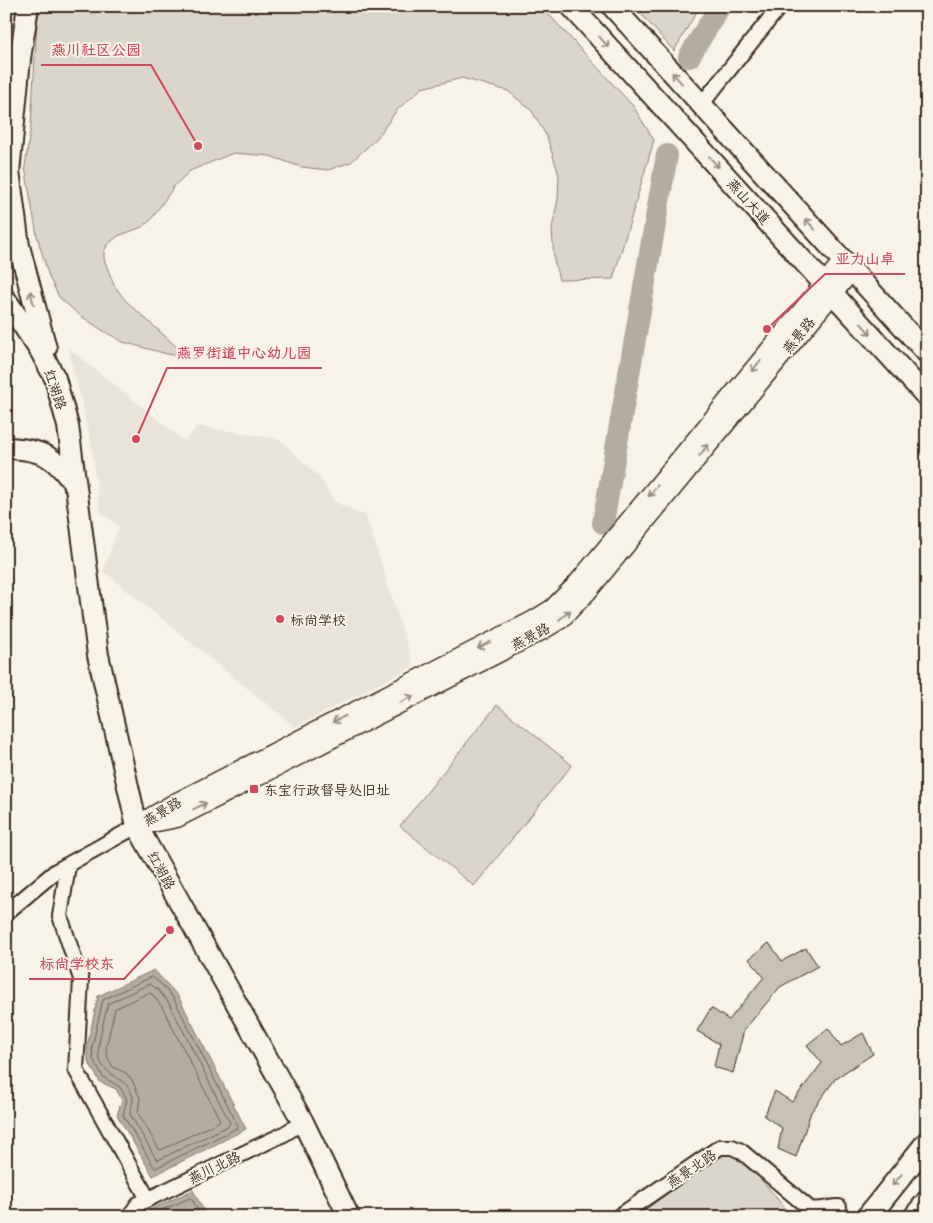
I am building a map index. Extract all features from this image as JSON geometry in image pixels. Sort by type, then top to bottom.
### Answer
[{"type":"main road","points":[[6,56],[14,6]]},
{"type":"main road","points":[[6,200],[20,60],[28,6]]},
{"type":"main road","name":"燕山大道","points":[[572,6],[927,397]]},
{"type":"main road","points":[[612,6],[927,353]]},
{"type":"main road","points":[[9,171],[19,246],[55,378]]},
{"type":"main road","name":"红湖路","points":[[6,300],[42,352],[55,378],[68,426],[98,654],[138,826],[303,1122],[349,1217]]},
{"type":"main road","name":"红湖路","points":[[6,320],[33,364],[42,383],[77,488]]},
{"type":"main road","points":[[6,448],[25,448],[52,458],[64,469],[77,488]]},
{"type":"main road","points":[[868,1217],[927,1143]]},
{"type":"main road","points":[[915,1217],[927,1202]]},
{"type":"street","points":[[702,105],[780,6]]},
{"type":"street","name":"燕景路","points":[[138,826],[173,804],[534,620],[552,609],[576,585],[847,266]]},
{"type":"street","points":[[6,913],[56,871],[138,826]]},
{"type":"street","points":[[68,866],[60,916],[81,979],[76,1070],[148,1199]]},
{"type":"street","name":"燕川北路","points":[[129,1217],[138,1204],[284,1134],[303,1122]]},
{"type":"street","name":"燕景北路","points":[[618,1217],[720,1147],[732,1147],[741,1151],[810,1209],[839,1207]]},
{"type":"shaded area","points":[[40,6],[541,6],[633,106],[654,140],[613,279],[559,280],[554,260],[552,228],[558,199],[559,175],[547,137],[532,111],[508,91],[462,78],[422,88],[397,110],[377,138],[351,162],[328,170],[301,167],[270,156],[233,153],[190,171],[175,185],[150,221],[142,227],[118,236],[107,245],[104,252],[104,259],[114,285],[125,300],[189,358],[123,342],[78,314],[59,297],[49,277],[37,236],[25,167],[31,125],[37,23]]},
{"type":"shaded area","points":[[634,6],[700,6],[674,51]]},
{"type":"shaded area","name":"标尚学校","points":[[68,348],[185,441],[197,426],[279,439],[319,477],[335,502],[366,516],[414,666],[295,727],[103,571],[119,526],[100,512],[90,437]]},
{"type":"shaded area","points":[[497,705],[572,765],[474,886],[400,826]]},
{"type":"shaded area","points":[[724,1151],[742,1156],[792,1217],[636,1217]]},
{"type":"water","points":[[154,970],[178,996],[246,1129],[153,1176],[117,1115],[122,1100],[116,1089],[100,1082],[88,1061],[87,1047],[98,996]]},
{"type":"water","points":[[193,1190],[207,1217],[138,1217],[145,1212]]},
{"type":"building","points":[[769,943],[782,961],[806,948],[818,966],[780,987],[744,1030],[733,1073],[714,1067],[719,1044],[697,1031],[711,1008],[729,1020],[764,977],[749,959]]},
{"type":"building","points":[[828,1028],[841,1046],[863,1033],[873,1054],[836,1078],[811,1112],[796,1157],[778,1149],[782,1128],[764,1116],[775,1091],[792,1102],[822,1063],[807,1045]]},
{"type":"waterway","points":[[689,57],[720,6]]},
{"type":"waterway","points":[[603,523],[667,155]]},
{"type":"place","name":"燕川社区公园","points":[[198,146]]},
{"type":"place","name":"亚力山卓","points":[[767,329]]},
{"type":"place","name":"燕罗街道中心幼儿园","points":[[136,439]]},
{"type":"place","name":"标尚学校","points":[[280,619]]},
{"type":"place","name":"东宝行政督导处旧址","points":[[254,789]]},
{"type":"place","name":"标尚学校东","points":[[170,930]]}]
